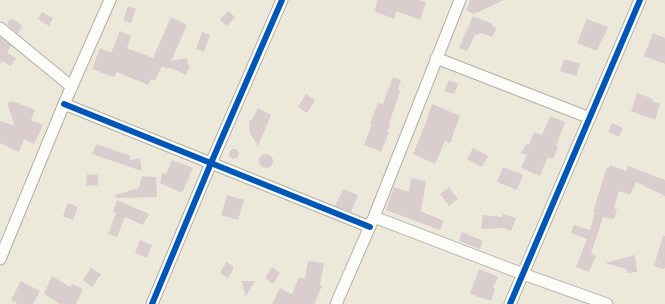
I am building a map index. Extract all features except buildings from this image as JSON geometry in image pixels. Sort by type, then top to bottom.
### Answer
[{"type":"street","points":[[0,259],[64,104],[110,0]]},
{"type":"street","points":[[152,304],[282,0]]},
{"type":"street","points":[[336,304],[372,222],[460,0]]},
{"type":"street","points":[[510,304],[640,0]]},
{"type":"street","points":[[0,28],[72,87]]},
{"type":"street","points":[[436,58],[590,118]]},
{"type":"street","points":[[64,104],[212,163],[372,222],[607,304]]},
{"type":"cycle path","points":[[152,304],[282,0]]},
{"type":"cycle path","points":[[510,304],[640,0]]},
{"type":"cycle path","points":[[64,104],[370,227]]}]
